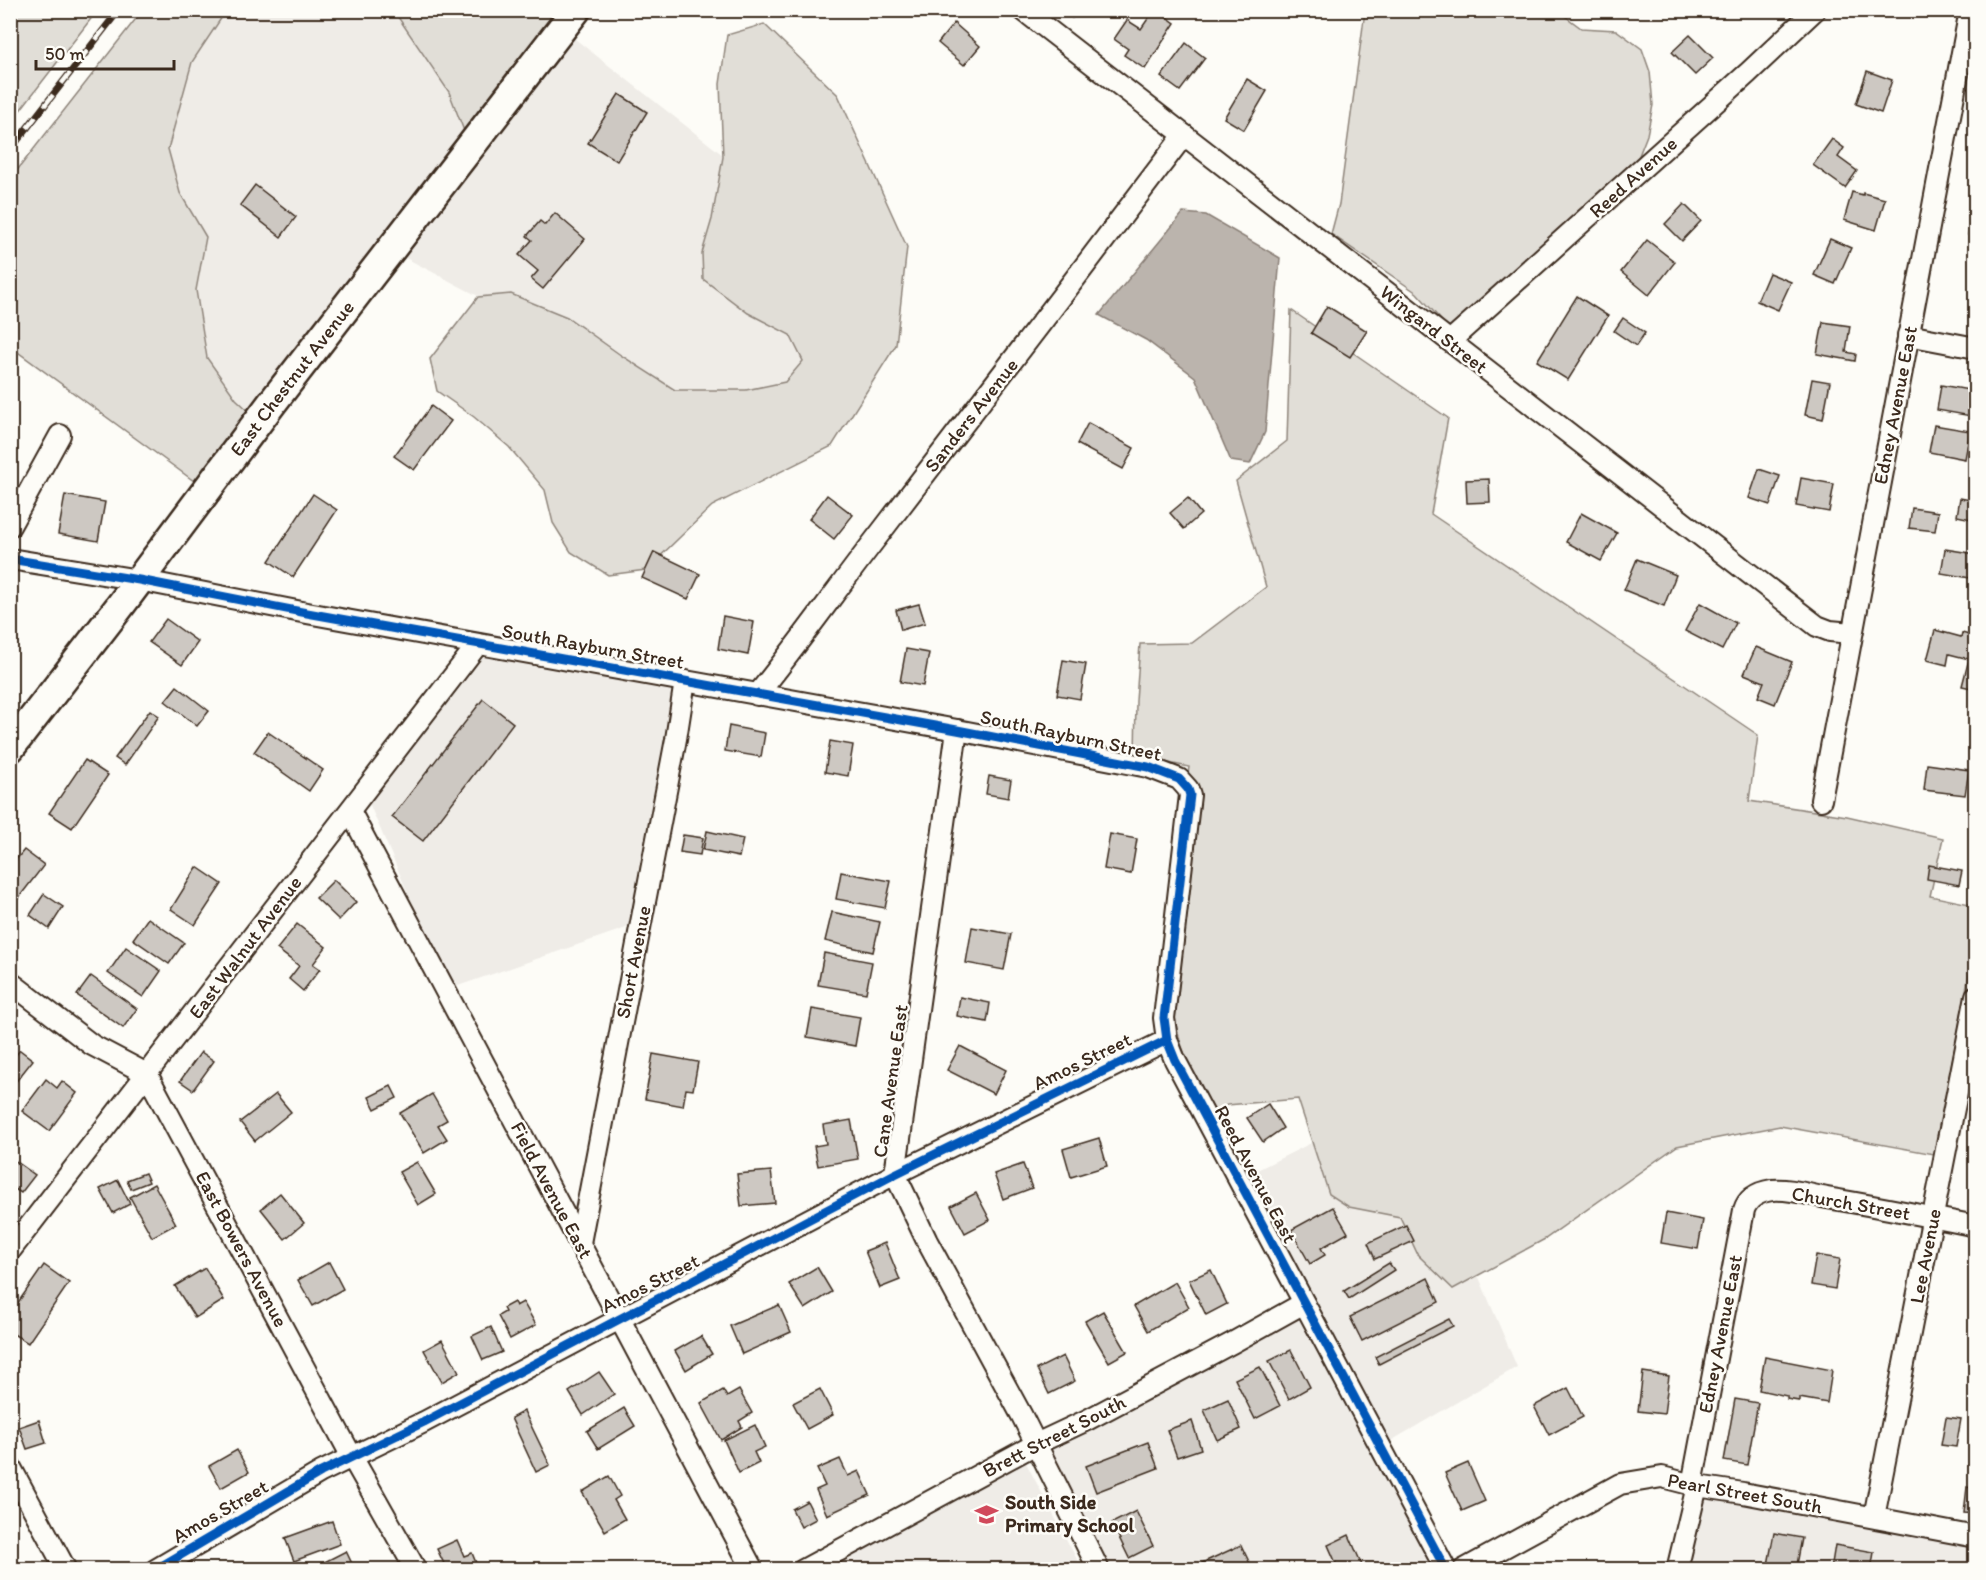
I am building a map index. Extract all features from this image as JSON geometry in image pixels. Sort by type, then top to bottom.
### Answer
[{"type":"street","name":"East Chestnut Avenue","points":[[10,748],[265,412],[576,10]]},
{"type":"street","name":"Wingard Street","points":[[1023,10],[1817,626],[1852,633]]},
{"type":"street","name":"Reed Avenue","points":[[1450,342],[1815,10]]},
{"type":"street","name":"Edney Avenue East","points":[[1821,800],[1970,10]]},
{"type":"street","name":"Sanders Avenue","points":[[757,694],[799,644],[868,549],[1184,135]]},
{"type":"street","points":[[1908,335],[1976,348]]},
{"type":"street","points":[[10,526],[60,435]]},
{"type":"street","name":"South Rayburn Street","points":[[10,559],[139,580],[478,644],[957,730],[1148,767],[1168,774]]},
{"type":"street","name":"East Walnut Avenue","points":[[10,1251],[478,644]]},
{"type":"street","name":"Short Avenue","points":[[580,1243],[685,681]]},
{"type":"street","name":"Cane Avenue East","points":[[957,730],[895,1174],[927,1241],[1036,1444],[1099,1569]]},
{"type":"street","name":"Reed Avenue East","points":[[1168,774],[1179,779],[1190,795],[1164,1018],[1167,1040],[1175,1060],[1446,1569]]},
{"type":"street","name":"Field Avenue East","points":[[350,811],[753,1569]]},
{"type":"street","points":[[10,982],[92,1045],[147,1074]]},
{"type":"street","name":"Lee Avenue","points":[[1874,1517],[1976,996]]},
{"type":"street","name":"Amos Street","points":[[154,1569],[321,1472],[434,1416],[895,1174],[1167,1040]]},
{"type":"street","name":"East Bowers Avenue","points":[[147,1074],[352,1457],[416,1569]]},
{"type":"street","name":"Church Street","points":[[1762,1192],[1781,1190],[1976,1226]]},
{"type":"street","name":"Edney Avenue East","points":[[1677,1569],[1744,1210],[1753,1196],[1762,1192]]},
{"type":"street","name":"Brett Street South","points":[[803,1569],[1304,1303]]},
{"type":"street","points":[[10,1466],[66,1569]]},
{"type":"street","name":"Pearl Street South","points":[[1463,1569],[1620,1484],[1662,1477],[1694,1485],[1743,1492],[1976,1537]]},
{"type":"shaded area","points":[[226,10],[390,11],[396,14],[449,92],[466,136],[251,413],[236,399],[207,358],[196,290],[206,237],[180,193],[168,149],[192,62]]},
{"type":"shaded area","points":[[10,11],[97,11],[11,122],[10,122]]},
{"type":"shaded area","points":[[142,11],[226,11],[192,62],[168,149],[180,193],[206,237],[196,290],[207,358],[236,399],[251,413],[198,484],[11,347],[11,178]]},
{"type":"shaded area","points":[[390,11],[563,11],[466,136],[449,92],[396,14]]},
{"type":"shaded area","points":[[1365,11],[1558,11],[1581,28],[1616,30],[1642,49],[1650,72],[1653,105],[1647,135],[1638,158],[1449,329],[1417,293],[1331,234],[1339,204]]},
{"type":"shaded area","points":[[764,24],[838,95],[907,247],[896,345],[832,446],[712,506],[646,570],[608,575],[571,552],[553,523],[545,490],[509,447],[474,417],[437,391],[430,359],[478,297],[511,294],[567,317],[675,390],[746,390],[785,382],[803,361],[790,335],[748,313],[703,279],[702,253],[712,219],[723,157],[720,84],[727,35]]},
{"type":"shaded area","points":[[570,35],[723,155],[712,219],[702,253],[748,313],[790,335],[803,361],[785,382],[746,390],[675,390],[567,317],[511,294],[480,297],[400,255]]},
{"type":"shaded area","points":[[1183,213],[1206,215],[1280,258],[1265,432],[1250,464],[1231,461],[1195,377],[1146,340],[1099,315]]},
{"type":"shaded area","points":[[1291,310],[1448,418],[1431,514],[1758,735],[1749,801],[1847,816],[1943,838],[1930,896],[1975,905],[1976,939],[1934,1154],[1780,1126],[1677,1146],[1545,1239],[1453,1289],[1418,1255],[1400,1217],[1349,1207],[1329,1194],[1298,1099],[1227,1105],[1215,1113],[1185,1055],[1175,1018],[1200,796],[1198,786],[1188,774],[1189,767],[1135,756],[1140,644],[1192,643],[1266,587],[1236,481],[1287,441]]},
{"type":"shaded area","points":[[486,654],[673,688],[629,927],[455,987],[423,928],[369,803]]},
{"type":"shaded area","points":[[1313,1142],[1319,1159],[1349,1207],[1400,1217],[1418,1255],[1453,1289],[1478,1275],[1517,1367],[1389,1442],[1247,1175]]},
{"type":"shaded area","points":[[1300,1316],[1434,1569],[1110,1569],[1049,1449],[1093,1428]]},
{"type":"shaded area","name":"South Side Primary School","points":[[1024,1459],[1082,1569],[817,1570]]},
{"type":"shaded area","points":[[1705,1497],[1975,1546],[1975,1569],[1688,1570]]},
{"type":"building","points":[[1061,10],[1078,10],[1072,18]]},
{"type":"building","points":[[1154,10],[1175,23],[1145,69],[1124,55],[1128,49],[1114,39],[1127,20],[1141,29]]},
{"type":"building","points":[[954,23],[980,46],[964,65],[938,43]]},
{"type":"building","points":[[1690,35],[1713,58],[1695,75],[1672,52]]},
{"type":"building","points":[[1186,43],[1205,58],[1180,91],[1161,77]]},
{"type":"building","points":[[1867,71],[1892,80],[1881,113],[1856,104]]},
{"type":"building","points":[[1247,79],[1267,91],[1244,130],[1224,118]]},
{"type":"building","points":[[619,94],[647,112],[617,161],[588,143]]},
{"type":"building","points":[[1832,139],[1844,148],[1838,157],[1857,171],[1845,188],[1813,165]]},
{"type":"building","points":[[255,185],[296,217],[281,237],[240,205]]},
{"type":"building","points":[[1976,191],[1976,237],[1968,235]]},
{"type":"building","points":[[1852,192],[1885,199],[1876,230],[1844,220]]},
{"type":"building","points":[[1684,204],[1701,221],[1682,241],[1665,224]]},
{"type":"building","points":[[555,213],[585,239],[543,289],[531,279],[538,271],[519,255],[532,240],[527,236],[540,221],[545,225]]},
{"type":"building","points":[[1830,239],[1851,248],[1835,284],[1814,275]]},
{"type":"building","points":[[1647,240],[1675,262],[1649,295],[1621,272]]},
{"type":"building","points":[[1769,273],[1791,282],[1778,310],[1757,301]]},
{"type":"building","points":[[1577,296],[1608,316],[1568,380],[1537,361]]},
{"type":"building","points":[[1327,306],[1367,331],[1350,357],[1311,333]]},
{"type":"building","points":[[1623,318],[1645,333],[1636,346],[1614,331]]},
{"type":"building","points":[[1823,322],[1850,326],[1846,352],[1856,354],[1855,361],[1817,354]]},
{"type":"building","points":[[1812,379],[1830,382],[1823,419],[1805,415]]},
{"type":"building","points":[[1941,385],[1975,391],[1971,416],[1937,410]]},
{"type":"building","points":[[431,406],[451,421],[414,470],[394,456]]},
{"type":"building","points":[[1088,423],[1134,448],[1123,469],[1077,444]]},
{"type":"building","points":[[1934,425],[1970,431],[1965,459],[1929,452]]},
{"type":"building","points":[[1759,469],[1780,476],[1770,505],[1749,498]]},
{"type":"building","points":[[1801,478],[1834,484],[1829,512],[1796,506]]},
{"type":"building","points":[[1489,479],[1490,502],[1467,503],[1466,480]]},
{"type":"building","points":[[313,494],[337,510],[293,577],[269,561]]},
{"type":"building","points":[[65,495],[105,502],[98,541],[58,534]]},
{"type":"building","points":[[827,495],[853,515],[834,539],[809,519]]},
{"type":"building","points":[[1188,498],[1201,514],[1184,529],[1170,513]]},
{"type":"building","points":[[1960,498],[1976,501],[1976,520],[1957,516]]},
{"type":"building","points":[[1912,508],[1938,512],[1935,531],[1909,528]]},
{"type":"building","points":[[1581,513],[1617,533],[1601,561],[1566,542]]},
{"type":"building","points":[[1945,549],[1976,554],[1976,579],[1941,573]]},
{"type":"building","points":[[654,552],[700,574],[688,599],[642,578]]},
{"type":"building","points":[[1637,559],[1676,575],[1664,606],[1624,590]]},
{"type":"building","points":[[1700,603],[1736,623],[1722,650],[1685,631]]},
{"type":"building","points":[[919,604],[925,623],[901,630],[896,610]]},
{"type":"building","points":[[723,616],[754,622],[748,655],[718,649]]},
{"type":"building","points":[[166,619],[198,642],[182,665],[149,642]]},
{"type":"building","points":[[10,620],[16,623],[10,632]]},
{"type":"building","points":[[1935,630],[1961,637],[1962,633],[1976,637],[1976,689],[1962,686],[1969,659],[1949,654],[1947,665],[1927,660]]},
{"type":"building","points":[[1756,647],[1792,662],[1775,704],[1758,697],[1764,682],[1744,674]]},
{"type":"building","points":[[906,649],[929,653],[923,686],[900,682]]},
{"type":"building","points":[[1063,660],[1086,664],[1080,699],[1057,695]]},
{"type":"building","points":[[177,686],[209,711],[197,726],[165,701]]},
{"type":"building","points":[[483,699],[513,723],[423,841],[392,817]]},
{"type":"building","points":[[150,710],[159,716],[125,765],[115,758]]},
{"type":"building","points":[[729,726],[765,733],[761,757],[725,751]]},
{"type":"building","points":[[268,732],[323,770],[309,791],[254,752]]},
{"type":"building","points":[[830,741],[853,745],[848,776],[825,772]]},
{"type":"building","points":[[85,760],[108,775],[72,828],[49,813]]},
{"type":"building","points":[[1927,764],[1969,770],[1965,795],[1924,790]]},
{"type":"building","points":[[989,776],[1011,780],[1008,798],[986,794]]},
{"type":"building","points":[[707,831],[743,839],[739,857],[703,850]]},
{"type":"building","points":[[1110,834],[1137,839],[1131,874],[1104,869]]},
{"type":"building","points":[[683,835],[703,838],[700,855],[680,852]]},
{"type":"building","points":[[24,850],[44,865],[10,909],[10,867]]},
{"type":"building","points":[[1929,865],[1962,871],[1959,885],[1927,879]]},
{"type":"building","points":[[197,867],[222,884],[195,925],[171,909]]},
{"type":"building","points":[[841,872],[891,881],[885,908],[836,899]]},
{"type":"building","points":[[334,880],[356,902],[339,920],[316,898]]},
{"type":"building","points":[[44,894],[63,907],[49,929],[30,915]]},
{"type":"building","points":[[832,912],[880,922],[873,952],[825,941]]},
{"type":"building","points":[[148,918],[184,943],[169,964],[133,939]]},
{"type":"building","points":[[297,924],[326,947],[313,964],[320,969],[303,991],[289,979],[299,966],[277,949]]},
{"type":"building","points":[[972,927],[1011,934],[1004,970],[966,963]]},
{"type":"building","points":[[126,947],[161,971],[143,997],[108,973]]},
{"type":"building","points":[[824,953],[872,962],[866,993],[818,985]]},
{"type":"building","points":[[91,976],[137,1009],[123,1028],[77,995]]},
{"type":"building","points":[[960,997],[990,1003],[987,1022],[957,1016]]},
{"type":"building","points":[[812,1009],[860,1017],[855,1046],[807,1037]]},
{"type":"building","points":[[960,1046],[1006,1070],[994,1094],[947,1070]]},
{"type":"building","points":[[20,1050],[33,1060],[10,1089],[10,1053],[15,1056]]},
{"type":"building","points":[[201,1052],[214,1061],[193,1090],[180,1081]]},
{"type":"building","points":[[653,1054],[698,1062],[693,1090],[686,1089],[683,1106],[645,1099]]},
{"type":"building","points":[[46,1079],[57,1088],[62,1081],[77,1093],[49,1131],[22,1111]]},
{"type":"building","points":[[391,1086],[397,1098],[375,1109],[369,1097]]},
{"type":"building","points":[[276,1094],[291,1112],[255,1141],[240,1122]]},
{"type":"building","points":[[432,1094],[447,1120],[438,1125],[447,1139],[424,1153],[400,1113]]},
{"type":"building","points":[[1268,1104],[1283,1128],[1263,1142],[1247,1118]]},
{"type":"building","points":[[851,1120],[858,1159],[818,1166],[814,1146],[826,1144],[823,1125]]},
{"type":"building","points":[[1099,1138],[1107,1166],[1071,1177],[1063,1149]]},
{"type":"building","points":[[10,1157],[35,1175],[21,1193],[10,1186]]},
{"type":"building","points":[[417,1162],[436,1194],[418,1205],[399,1172]]},
{"type":"building","points":[[1023,1164],[1032,1188],[1003,1199],[994,1174]]},
{"type":"building","points":[[771,1171],[775,1203],[741,1206],[737,1174]]},
{"type":"building","points":[[145,1173],[149,1182],[131,1189],[127,1180]]},
{"type":"building","points":[[118,1180],[130,1204],[113,1213],[100,1189]]},
{"type":"building","points":[[154,1184],[176,1224],[152,1237],[130,1197]]},
{"type":"building","points":[[280,1193],[304,1223],[285,1239],[261,1209]]},
{"type":"building","points":[[976,1193],[990,1220],[965,1233],[951,1206]]},
{"type":"building","points":[[1333,1207],[1348,1233],[1321,1248],[1325,1255],[1310,1264],[1291,1230]]},
{"type":"building","points":[[1666,1213],[1703,1220],[1698,1249],[1661,1243]]},
{"type":"building","points":[[1406,1225],[1414,1241],[1375,1259],[1368,1243]]},
{"type":"building","points":[[885,1243],[900,1280],[880,1288],[865,1251]]},
{"type":"building","points":[[1816,1255],[1840,1259],[1835,1289],[1811,1285]]},
{"type":"building","points":[[329,1262],[343,1289],[313,1306],[298,1280]]},
{"type":"building","points":[[1389,1263],[1394,1270],[1349,1299],[1344,1291]]},
{"type":"building","points":[[44,1265],[69,1283],[28,1343],[10,1332],[10,1314]]},
{"type":"building","points":[[817,1267],[832,1292],[805,1309],[789,1284]]},
{"type":"building","points":[[205,1268],[224,1300],[195,1318],[175,1286]]},
{"type":"building","points":[[1211,1270],[1227,1304],[1206,1315],[1189,1280]]},
{"type":"building","points":[[1428,1278],[1439,1302],[1362,1341],[1350,1317]]},
{"type":"building","points":[[1175,1282],[1189,1307],[1148,1331],[1134,1306]]},
{"type":"building","points":[[514,1302],[516,1306],[523,1302],[536,1325],[510,1339],[498,1316],[505,1312],[503,1308]]},
{"type":"building","points":[[779,1305],[791,1332],[742,1354],[730,1326]]},
{"type":"building","points":[[1103,1311],[1127,1352],[1109,1362],[1085,1321]]},
{"type":"building","points":[[1449,1319],[1453,1326],[1379,1364],[1375,1357]]},
{"type":"building","points":[[491,1327],[502,1352],[483,1360],[472,1336]]},
{"type":"building","points":[[1976,1330],[1976,1366],[1969,1365]]},
{"type":"building","points":[[701,1336],[712,1354],[686,1370],[675,1351]]},
{"type":"building","points":[[442,1340],[459,1372],[442,1382],[424,1350]]},
{"type":"building","points":[[1291,1350],[1310,1387],[1289,1399],[1269,1361]]},
{"type":"building","points":[[1063,1356],[1075,1381],[1049,1394],[1037,1369]]},
{"type":"building","points":[[1765,1357],[1832,1370],[1827,1403],[1799,1398],[1799,1401],[1787,1399],[1787,1396],[1759,1390]]},
{"type":"building","points":[[1260,1367],[1280,1406],[1255,1419],[1235,1379]]},
{"type":"building","points":[[599,1372],[614,1394],[583,1415],[569,1392]]},
{"type":"building","points":[[1643,1372],[1669,1376],[1664,1414],[1638,1411]]},
{"type":"building","points":[[1568,1388],[1583,1417],[1549,1435],[1534,1406]]},
{"type":"building","points":[[820,1389],[833,1415],[807,1429],[793,1403]]},
{"type":"building","points":[[723,1390],[727,1397],[739,1390],[752,1413],[739,1421],[742,1427],[721,1440],[701,1403]]},
{"type":"building","points":[[1228,1399],[1241,1429],[1217,1440],[1204,1410]]},
{"type":"building","points":[[1735,1399],[1758,1403],[1747,1465],[1724,1461]]},
{"type":"building","points":[[624,1408],[635,1426],[598,1449],[587,1431]]},
{"type":"building","points":[[524,1411],[550,1465],[536,1472],[511,1418]]},
{"type":"building","points":[[1946,1417],[1961,1419],[1956,1447],[1941,1445]]},
{"type":"building","points":[[39,1420],[46,1443],[27,1449],[19,1427]]},
{"type":"building","points":[[1192,1421],[1201,1449],[1177,1457],[1167,1430]]},
{"type":"building","points":[[755,1425],[765,1447],[754,1452],[759,1463],[739,1473],[724,1440]]},
{"type":"building","points":[[1148,1442],[1158,1468],[1096,1492],[1086,1466]]},
{"type":"building","points":[[237,1450],[249,1472],[221,1488],[209,1466]]},
{"type":"building","points":[[840,1459],[848,1476],[859,1471],[870,1495],[827,1515],[816,1490],[825,1486],[817,1469]]},
{"type":"building","points":[[1468,1463],[1485,1501],[1462,1511],[1445,1473]]},
{"type":"building","points":[[609,1476],[620,1496],[614,1500],[625,1519],[605,1531],[582,1492]]},
{"type":"building","points":[[1967,1487],[1976,1489],[1976,1514],[1964,1513]]},
{"type":"building","points":[[807,1501],[816,1519],[801,1527],[792,1509]]},
{"type":"building","points":[[1136,1511],[1153,1546],[1129,1558],[1112,1523]]},
{"type":"building","points":[[332,1521],[340,1544],[294,1561],[285,1538]]},
{"type":"building","points":[[1774,1533],[1802,1538],[1796,1570],[1767,1570]]},
{"type":"building","points":[[1349,1535],[1364,1570],[1339,1570],[1328,1545]]},
{"type":"building","points":[[457,1540],[464,1556],[472,1553],[476,1563],[462,1570],[447,1570],[437,1549]]},
{"type":"building","points":[[1241,1545],[1253,1570],[1205,1570],[1202,1563]]},
{"type":"building","points":[[1835,1545],[1874,1552],[1871,1570],[1831,1570]]},
{"type":"building","points":[[346,1551],[355,1570],[309,1570]]},
{"type":"railway","points":[[10,150],[119,10]]},
{"type":"cycle path","points":[[10,559],[139,580],[307,613],[957,730],[1148,767],[1179,779],[1190,795],[1164,1018],[1167,1040],[1175,1060],[1446,1570]]},
{"type":"cycle path","points":[[155,1570],[321,1472],[424,1422],[895,1174],[1167,1040]]},
{"type":"place","name":"South Side Primary School","points":[[987,1514]]}]
